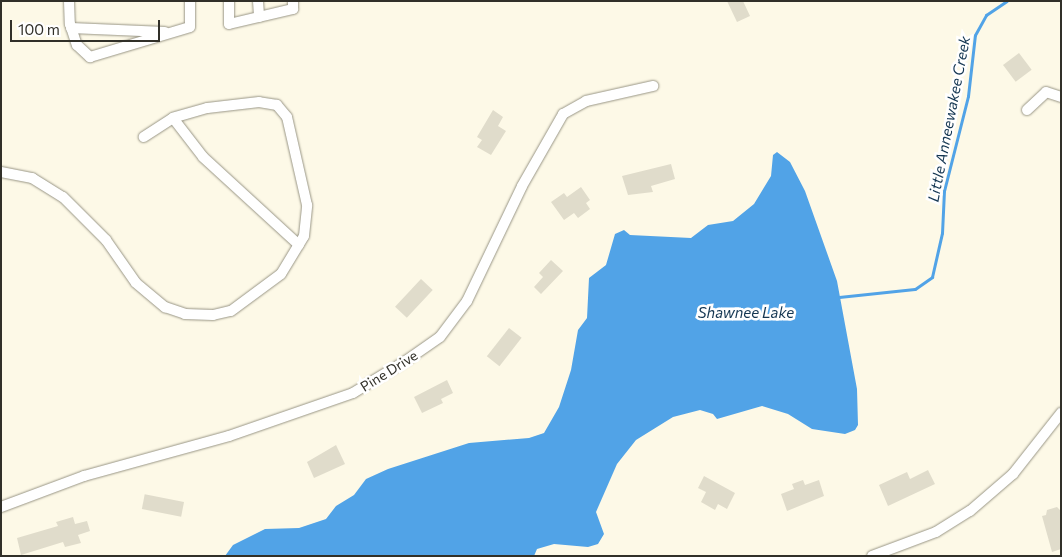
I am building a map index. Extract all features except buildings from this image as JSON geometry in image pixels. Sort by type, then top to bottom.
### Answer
[{"type":"street","points":[[69,1],[71,28],[77,45],[90,57],[190,27],[190,1]]},
{"type":"street","points":[[229,1],[229,24],[293,9],[293,1]]},
{"type":"street","points":[[258,1],[259,17]]},
{"type":"street","points":[[71,28],[175,32]]},
{"type":"street","name":"Pine Drive","points":[[1,507],[84,476],[229,436],[353,393],[407,360],[440,337],[467,301],[522,186],[563,114],[586,101],[653,86]]},
{"type":"street","points":[[1027,110],[1046,92],[1061,97]]},
{"type":"street","points":[[1,172],[32,178],[64,197],[106,240],[150,297],[185,314],[213,315],[231,311],[281,274],[299,245],[308,220],[307,205],[287,117],[277,105],[251,103],[207,108],[173,118],[144,137]]},
{"type":"street","points":[[173,118],[203,157],[299,245]]},
{"type":"street","points":[[872,556],[936,532],[990,495],[1013,474],[1061,413]]},
{"type":"water","name":"Shawnee Lake","points":[[777,152],[790,162],[805,191],[837,281],[857,389],[858,425],[855,430],[845,434],[812,429],[788,414],[762,406],[717,419],[713,414],[700,410],[673,417],[636,440],[617,464],[596,512],[604,534],[598,544],[588,547],[554,544],[537,549],[534,556],[225,556],[233,545],[265,529],[299,528],[326,519],[336,506],[354,495],[366,479],[388,469],[469,443],[529,438],[544,433],[559,407],[571,370],[578,330],[587,318],[589,278],[606,265],[615,234],[624,230],[630,235],[691,238],[708,225],[733,221],[754,204],[771,176],[773,155]]},
{"type":"waterway","name":"Little Anneewakee Creek","points":[[839,297],[915,289],[932,277],[942,233],[944,191],[968,96],[975,35],[986,15],[1007,1]]}]
